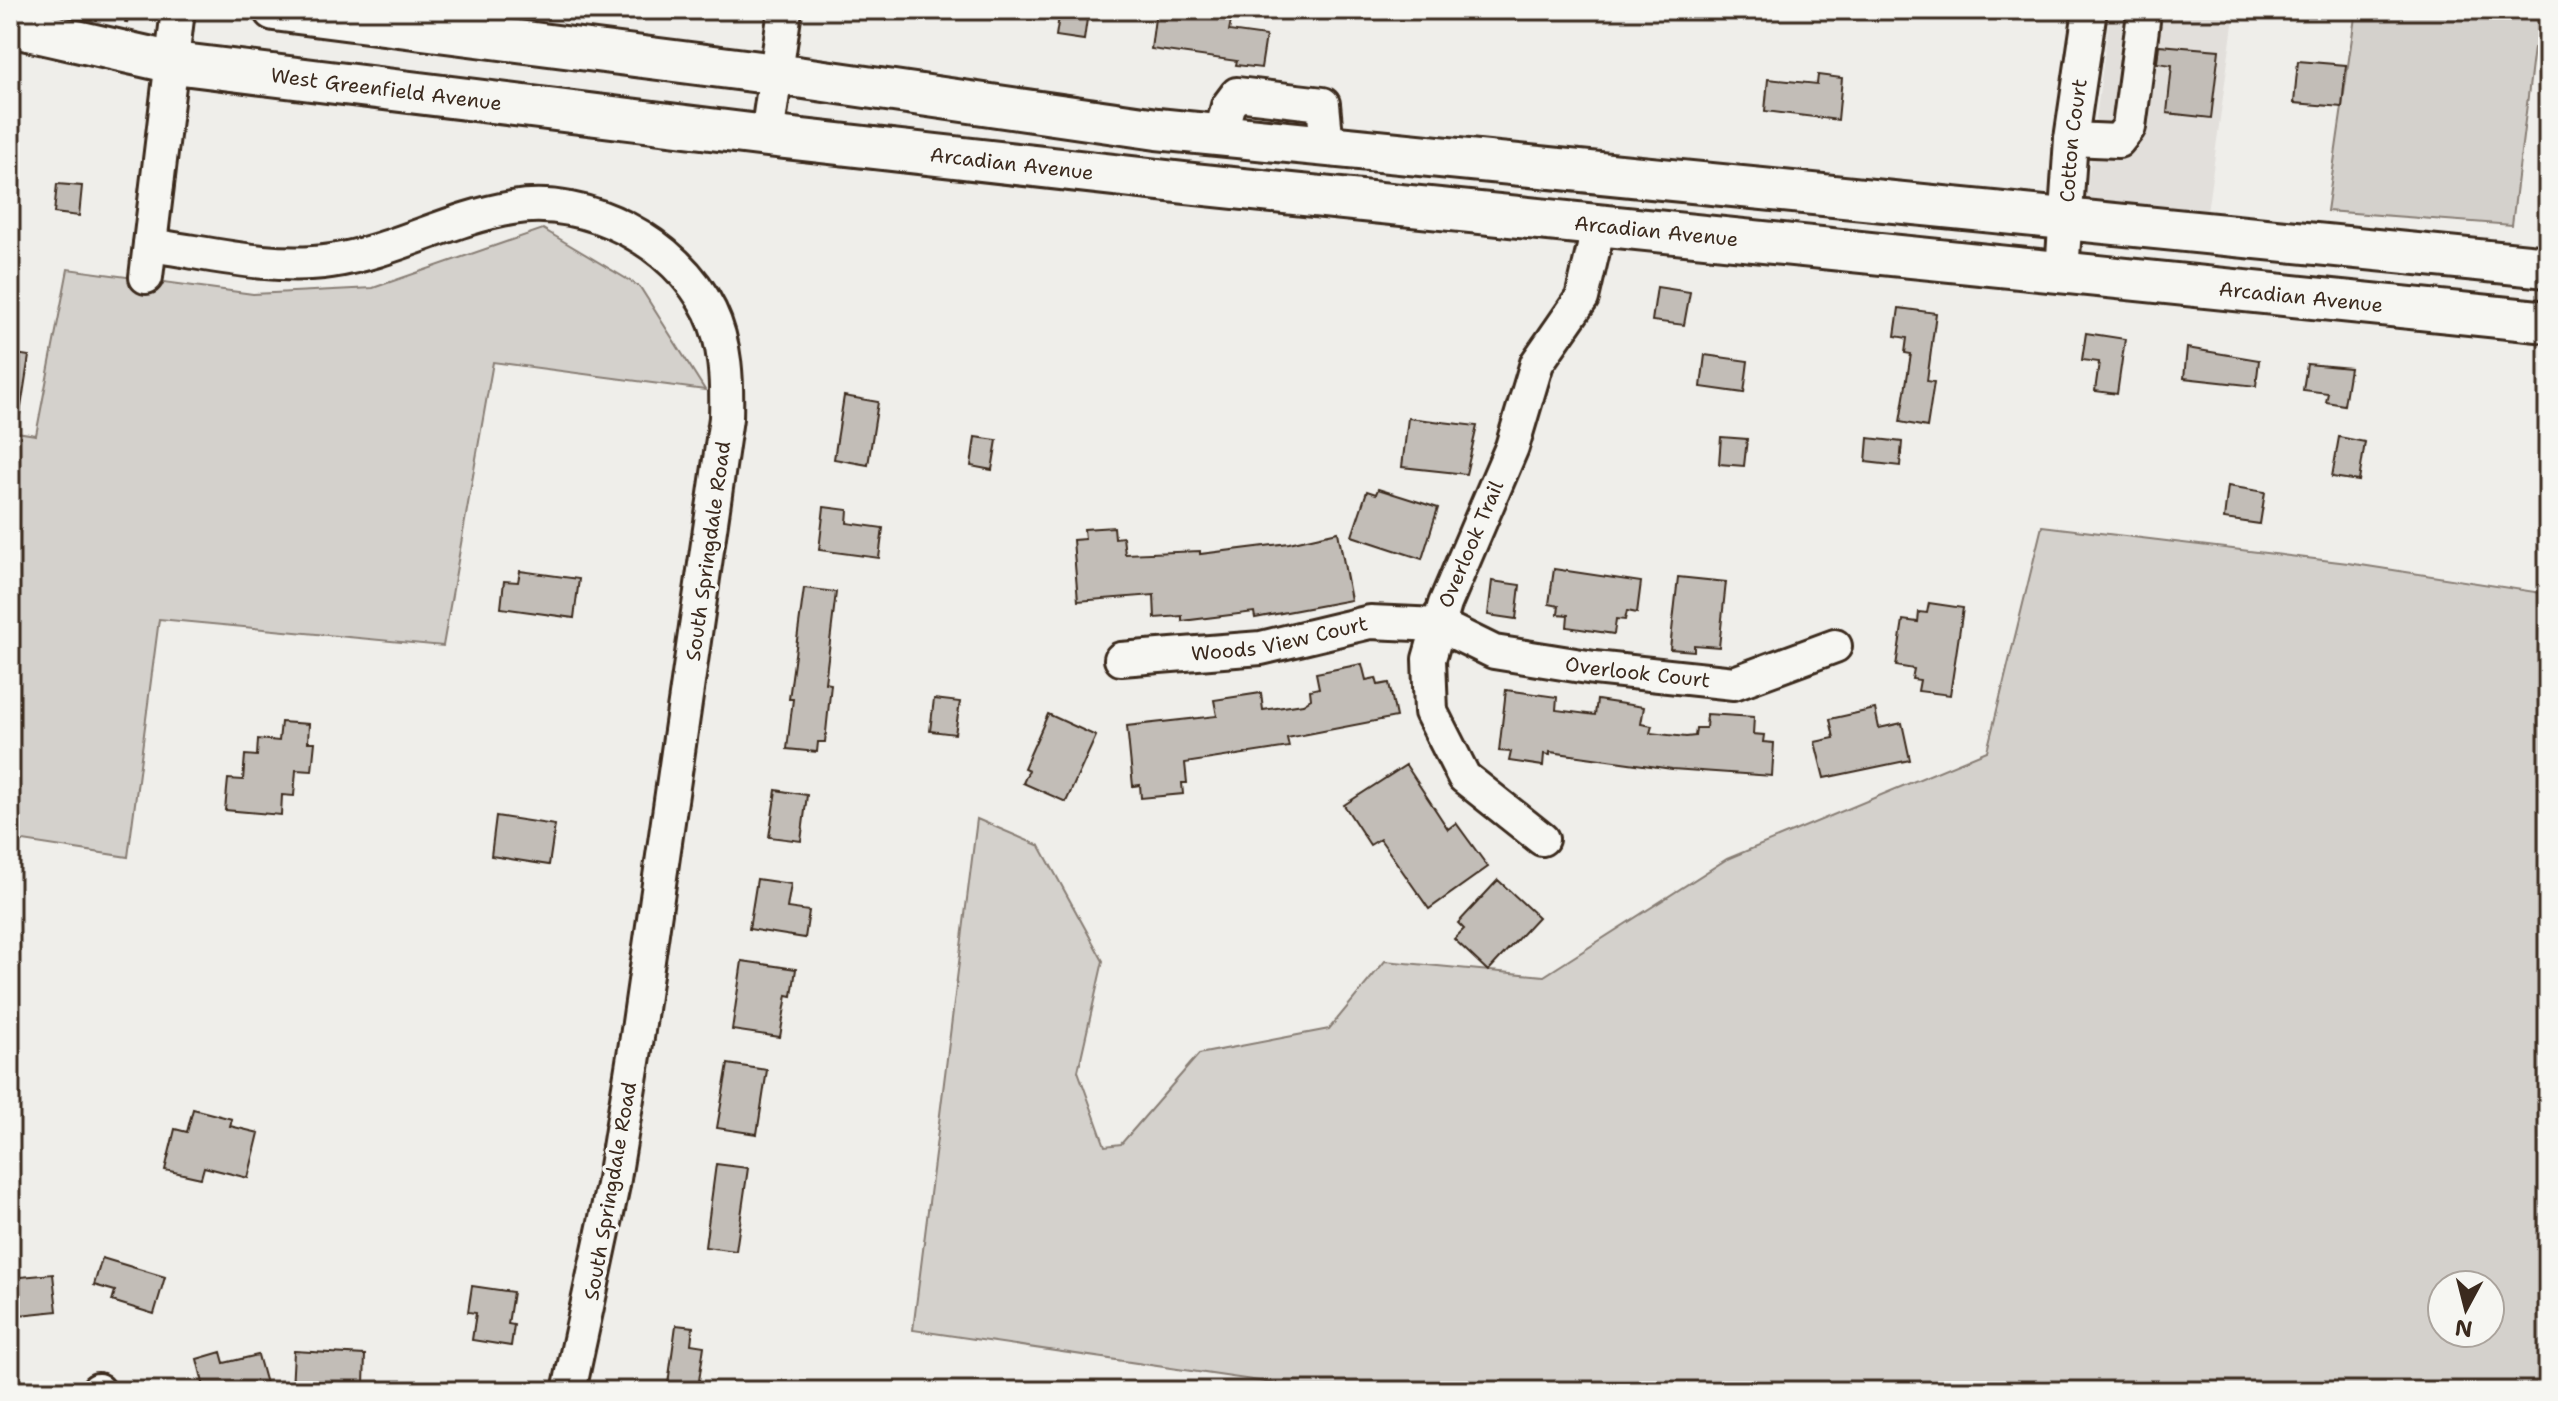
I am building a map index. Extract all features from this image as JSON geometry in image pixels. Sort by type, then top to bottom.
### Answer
[{"type":"main road","points":[[274,10],[776,74],[1220,136],[2548,267]]},
{"type":"main road","name":"West Greenfield Avenue","points":[[10,26],[174,63],[767,136]]},
{"type":"main road","name":"Arcadian Avenue","points":[[767,136],[1321,197],[2548,322]]},
{"type":"main road","points":[[1321,197],[1327,146]]},
{"type":"street","points":[[146,277],[178,10]]},
{"type":"street","points":[[767,136],[785,10]]},
{"type":"street","name":"Cotton Court","points":[[2062,272],[2071,139],[2090,10]]},
{"type":"street","points":[[2071,139],[2118,141],[2129,127],[2143,21]]},
{"type":"street","name":"South Springdale Road","points":[[150,245],[284,264],[332,261],[497,210],[533,205],[560,207],[617,224],[657,249],[691,282],[718,331],[726,372],[724,431],[637,1037],[613,1185],[569,1391]]},
{"type":"street","name":"Overlook Trail","points":[[1542,839],[1464,777],[1431,712],[1429,659],[1439,625],[1512,447],[1537,363],[1582,298],[1599,225]]},
{"type":"street","name":"Woods View Court","points":[[1121,659],[1261,648],[1370,622],[1439,625]]},
{"type":"street","name":"Overlook Court","points":[[1439,625],[1494,652],[1594,668],[1734,683],[1835,646]]},
{"type":"shaded area","points":[[2110,10],[2235,10],[2206,220],[2085,204]]},
{"type":"shaded area","points":[[2356,10],[2548,10],[2548,47],[2534,48],[2512,225],[2327,211]]},
{"type":"shaded area","points":[[543,229],[640,287],[705,390],[493,362],[443,646],[159,619],[128,857],[10,839],[10,431],[36,435],[68,269],[253,294],[373,288]]},
{"type":"shaded area","points":[[2042,526],[2348,563],[2548,594],[2548,1391],[1326,1391],[913,1330],[977,819],[1040,846],[1103,961],[1078,1071],[1105,1146],[1121,1144],[1199,1054],[1329,1029],[1385,961],[1544,976],[1727,859],[1987,751]]},
{"type":"building","points":[[1060,10],[1088,12],[1084,40],[1056,36]]},
{"type":"building","points":[[1156,10],[1232,16],[1229,31],[1266,36],[1261,68],[1236,65],[1237,61],[1151,49]]},
{"type":"building","points":[[2159,45],[2219,50],[2211,118],[2167,113],[2172,65],[2157,63]]},
{"type":"building","points":[[2298,61],[2346,65],[2342,107],[2294,103]]},
{"type":"building","points":[[1818,75],[1842,78],[1838,120],[1765,111],[1768,79],[1817,84]]},
{"type":"building","points":[[57,184],[82,186],[79,216],[54,213]]},
{"type":"building","points":[[1657,287],[1690,292],[1684,325],[1652,321]]},
{"type":"building","points":[[1899,308],[1936,313],[1927,381],[1934,382],[1927,427],[1900,422],[1911,354],[1905,353],[1907,338],[1895,336]]},
{"type":"building","points":[[2086,333],[2125,339],[2117,394],[2095,391],[2099,362],[2082,360]]},
{"type":"building","points":[[2187,348],[2259,360],[2256,386],[2184,378]]},
{"type":"building","points":[[10,353],[29,356],[20,414],[10,413]]},
{"type":"building","points":[[1705,355],[1748,361],[1744,393],[1701,387]]},
{"type":"building","points":[[2307,364],[2350,368],[2344,405],[2326,402],[2328,393],[2303,390]]},
{"type":"building","points":[[844,396],[878,402],[868,465],[834,459]]},
{"type":"building","points":[[1408,418],[1477,426],[1466,474],[1402,467]]},
{"type":"building","points":[[975,437],[997,440],[992,470],[971,466]]},
{"type":"building","points":[[1721,437],[1747,439],[1744,466],[1719,464]]},
{"type":"building","points":[[2339,437],[2365,442],[2359,481],[2332,477]]},
{"type":"building","points":[[1868,438],[1902,442],[1900,466],[1866,462]]},
{"type":"building","points":[[2228,486],[2265,492],[2260,524],[2224,519]]},
{"type":"building","points":[[1378,489],[1438,508],[1422,559],[1352,536],[1367,491],[1376,494]]},
{"type":"building","points":[[824,507],[848,510],[847,523],[883,528],[879,558],[819,550]]},
{"type":"building","points":[[1114,527],[1115,538],[1123,537],[1125,554],[1200,551],[1200,554],[1289,543],[1338,532],[1351,600],[1255,618],[1254,612],[1182,621],[1182,616],[1155,618],[1154,595],[1078,601],[1073,540],[1085,539],[1084,529]]},
{"type":"building","points":[[1554,569],[1641,582],[1637,613],[1627,611],[1625,620],[1616,619],[1614,634],[1567,627],[1568,615],[1558,614],[1559,606],[1549,604]]},
{"type":"building","points":[[520,571],[579,579],[574,618],[501,608],[504,581],[518,582]]},
{"type":"building","points":[[1678,577],[1726,582],[1719,647],[1694,645],[1694,651],[1670,649]]},
{"type":"building","points":[[1492,581],[1520,585],[1516,619],[1488,615]]},
{"type":"building","points":[[804,588],[836,592],[825,683],[831,684],[825,742],[818,742],[817,752],[787,749],[793,699],[789,699]]},
{"type":"building","points":[[1929,603],[1963,608],[1950,695],[1918,691],[1920,680],[1912,679],[1914,669],[1896,666],[1903,620],[1918,622],[1919,612],[1927,613]]},
{"type":"building","points":[[1362,664],[1366,680],[1376,678],[1378,685],[1389,683],[1396,717],[1287,738],[1289,747],[1185,763],[1187,783],[1182,783],[1183,794],[1141,798],[1140,785],[1133,786],[1127,726],[1217,716],[1214,700],[1261,693],[1263,710],[1303,704],[1311,699],[1310,690],[1319,688],[1316,673]]},
{"type":"building","points":[[1506,690],[1557,697],[1556,710],[1595,715],[1597,700],[1644,707],[1641,724],[1652,726],[1650,733],[1686,737],[1695,736],[1696,728],[1706,728],[1707,714],[1754,717],[1753,734],[1764,735],[1763,742],[1774,743],[1772,776],[1672,769],[1550,752],[1550,755],[1544,754],[1543,766],[1509,761],[1511,752],[1499,751]]},
{"type":"building","points":[[934,699],[960,702],[955,734],[930,731]]},
{"type":"building","points":[[1875,709],[1879,728],[1902,723],[1910,760],[1824,778],[1815,742],[1834,738],[1830,719]]},
{"type":"building","points":[[1048,714],[1096,736],[1066,802],[1023,783],[1029,770],[1024,768]]},
{"type":"building","points":[[281,722],[309,724],[308,742],[315,742],[312,771],[296,770],[294,796],[282,795],[281,815],[225,810],[228,779],[243,780],[245,755],[257,756],[258,739],[279,741]]},
{"type":"building","points":[[1406,765],[1448,829],[1456,823],[1488,867],[1429,909],[1380,839],[1370,845],[1344,805]]},
{"type":"building","points":[[776,790],[807,795],[801,841],[769,837]]},
{"type":"building","points":[[496,816],[555,825],[549,865],[491,856]]},
{"type":"building","points":[[757,879],[791,884],[787,908],[809,911],[805,938],[749,929]]},
{"type":"building","points":[[1498,880],[1538,917],[1488,971],[1454,939],[1464,929],[1458,923]]},
{"type":"building","points":[[742,961],[796,969],[792,996],[787,995],[780,1037],[732,1030]]},
{"type":"building","points":[[728,1064],[767,1070],[757,1134],[717,1128]]},
{"type":"building","points":[[193,1109],[232,1119],[230,1126],[259,1133],[248,1178],[204,1167],[201,1178],[165,1170],[175,1129],[187,1132]]},
{"type":"building","points":[[716,1164],[748,1168],[736,1251],[705,1247]]},
{"type":"building","points":[[102,1258],[165,1277],[154,1314],[112,1301],[115,1291],[94,1285]]},
{"type":"building","points":[[53,1274],[57,1311],[10,1316],[10,1278]]},
{"type":"building","points":[[472,1286],[513,1292],[508,1324],[514,1325],[511,1346],[472,1340],[476,1313],[468,1312]]},
{"type":"building","points":[[676,1325],[693,1327],[691,1344],[704,1346],[698,1388],[668,1384]]},
{"type":"building","points":[[294,1351],[365,1355],[364,1384],[319,1382],[318,1391],[292,1391]]},
{"type":"building","points":[[221,1352],[224,1363],[258,1355],[268,1391],[205,1391],[197,1359]]}]
